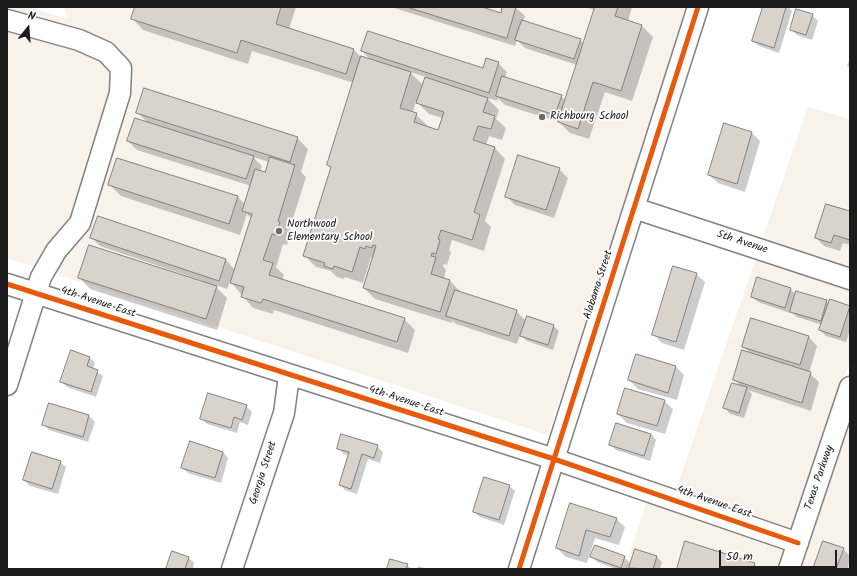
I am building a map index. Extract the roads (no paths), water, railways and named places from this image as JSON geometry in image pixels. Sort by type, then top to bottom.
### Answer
[{"type":"street","name":"Alabama Street","points":[[519,569],[698,7]]},
{"type":"street","points":[[7,20],[79,40],[106,52],[121,68],[120,93],[80,223],[56,251],[41,277],[7,385]]},
{"type":"street","name":"5th Avenue","points":[[634,208],[850,278]]},
{"type":"street","name":"4th Avenue East","points":[[7,284],[289,376],[554,459],[798,543]]},
{"type":"street","name":"Georgia Street","points":[[232,569],[284,413],[289,376]]},
{"type":"street","name":"Texas Parkway","points":[[789,569],[846,416],[850,387]]},
{"type":"place","name":"Richbourg School","points":[[542,117]]},
{"type":"place","name":"Northwood Elementary School","points":[[279,231]]}]
